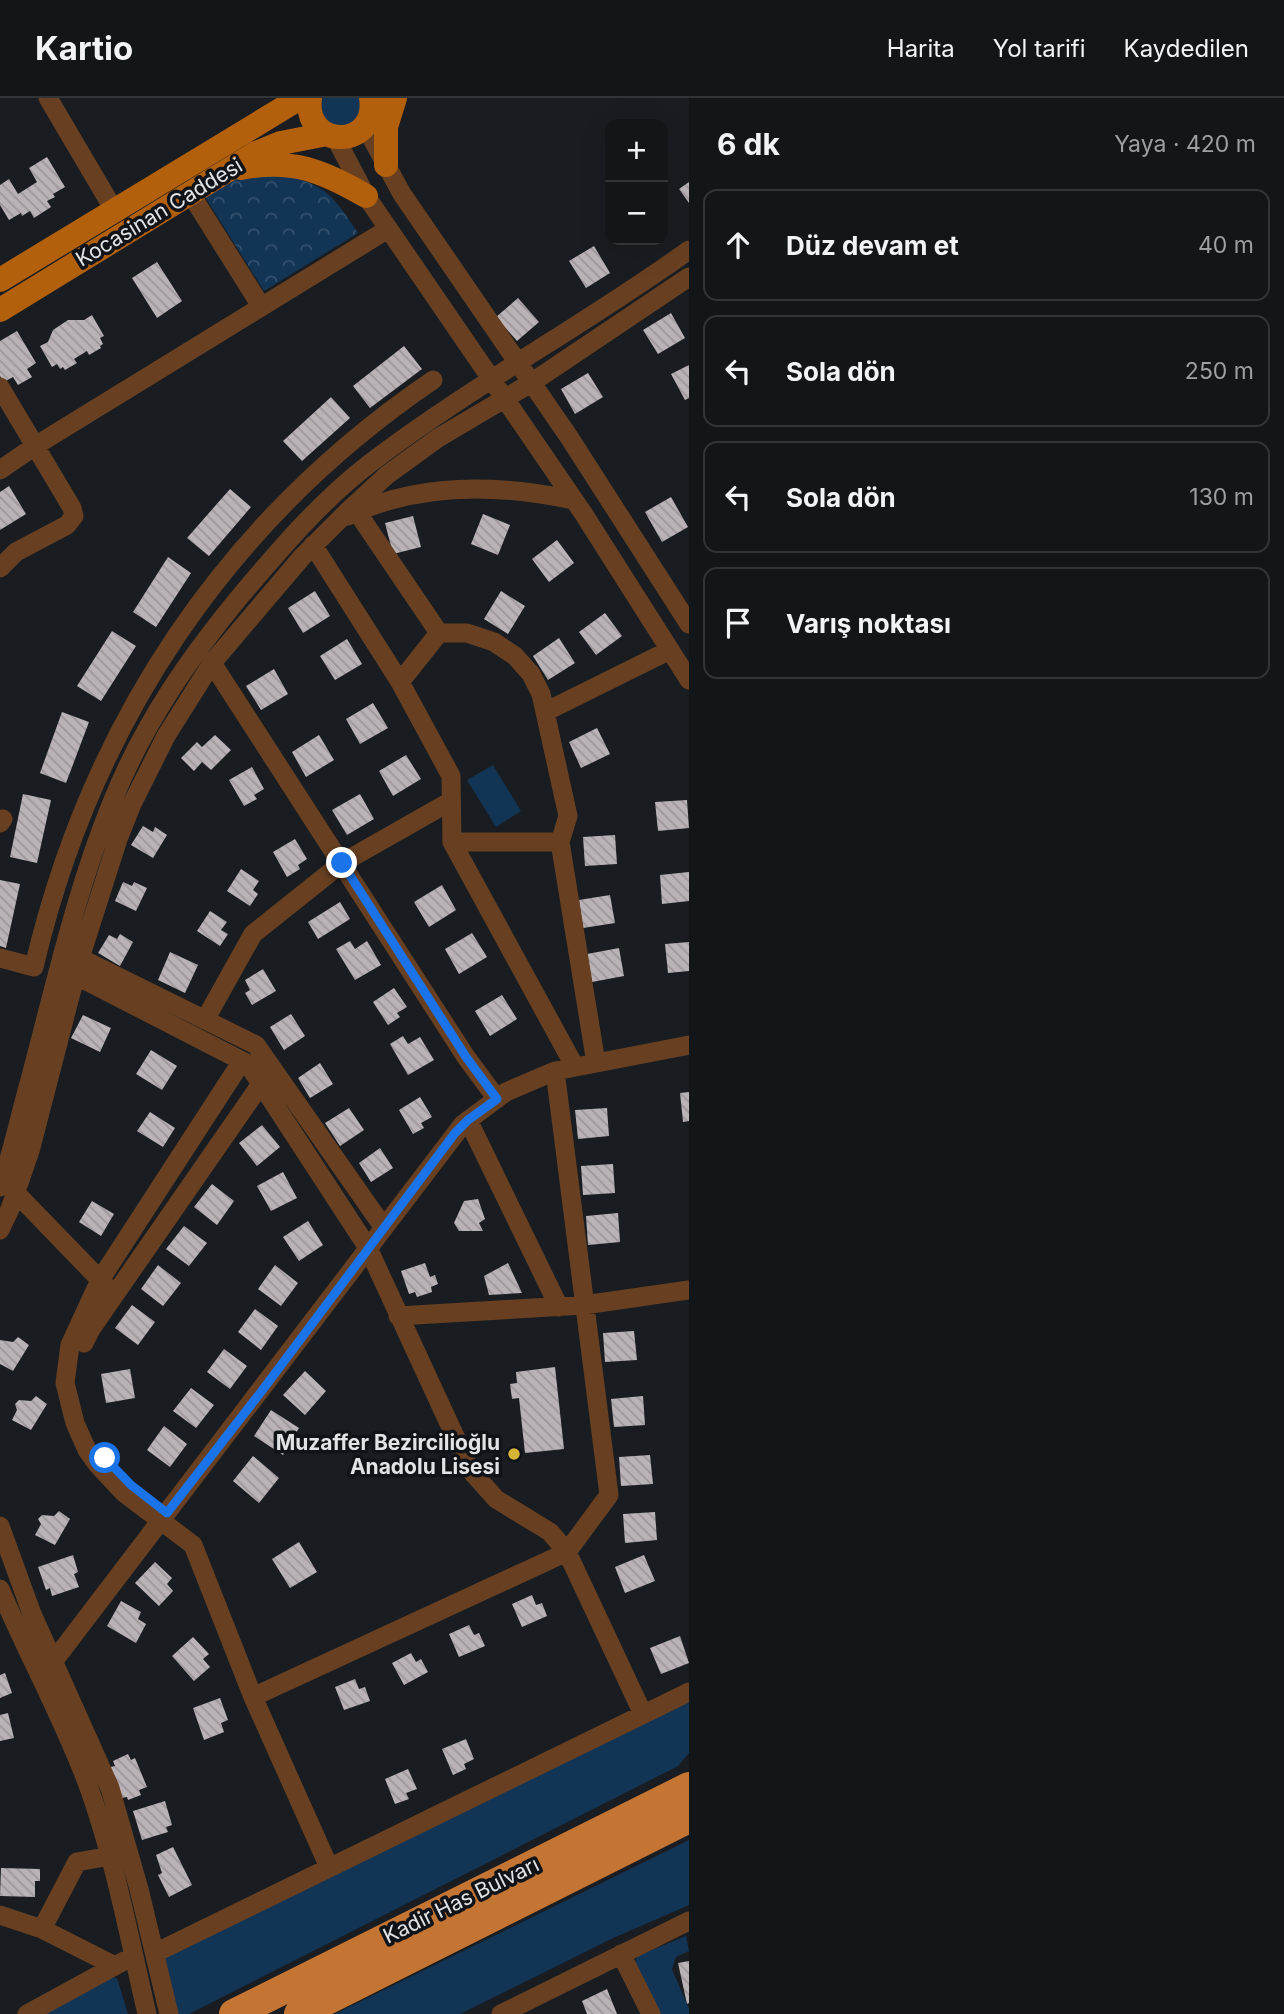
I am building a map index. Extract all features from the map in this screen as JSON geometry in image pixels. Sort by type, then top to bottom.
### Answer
[{"type":"highway","name":"Kadir Has Bulvarı","points":[[234,2014],[685,1795]]},
{"type":"highway","name":"Kadir Has Bulvarı","points":[[299,2014],[685,1795]]},
{"type":"main road","name":"Kocasinan Caddesi","points":[[0,280],[300,98]]},
{"type":"main road","points":[[310,98],[309,108],[314,124],[331,136]]},
{"type":"main road","points":[[386,166],[386,127],[395,98]]},
{"type":"main road","name":"Kocasinan Caddesi","points":[[0,310],[268,148],[331,136],[351,136],[373,109]]},
{"type":"main road","points":[[223,173],[264,164],[302,167],[330,176],[366,196]]},
{"type":"street","points":[[48,98],[114,210]]},
{"type":"street","points":[[373,109],[386,166],[402,194],[518,363],[689,624]]},
{"type":"street","points":[[331,136],[366,196],[573,500],[689,680]]},
{"type":"street","points":[[190,193],[261,306]]},
{"type":"street","points":[[0,470],[388,229]]},
{"type":"street","points":[[71,970],[89,867],[121,781],[158,708],[197,650],[285,544],[337,492],[388,450],[689,250]]},
{"type":"street","points":[[0,1230],[8,1190],[71,970],[118,839],[166,736],[212,663],[313,545],[401,464],[531,383],[688,279]]},
{"type":"street","points":[[34,967],[52,894],[76,823],[108,752],[140,693],[169,648],[228,566],[286,500],[342,448],[433,380]]},
{"type":"street","points":[[0,387],[74,512],[73,519],[67,525],[16,552],[0,568]]},
{"type":"street","points":[[337,521],[408,495],[455,489],[510,490],[573,500]]},
{"type":"street","points":[[357,512],[439,633]]},
{"type":"street","points":[[313,545],[400,682],[451,776],[452,842],[575,1067]]},
{"type":"street","points":[[400,682],[439,633]]},
{"type":"street","points":[[439,633],[467,633],[505,648],[531,674],[541,694],[568,816],[560,842],[596,1063]]},
{"type":"street","points":[[545,712],[670,650]]},
{"type":"street","points":[[212,663],[466,1057],[497,1099]]},
{"type":"street","points":[[205,1020],[253,934],[342,863],[451,800]]},
{"type":"street","points":[[452,842],[560,842]]},
{"type":"street","points":[[0,958],[34,967],[71,970],[205,1020],[256,1045],[384,1228]]},
{"type":"street","points":[[71,970],[248,1064],[368,1248],[471,1471],[506,1507],[550,1532],[567,1552],[643,1714]]},
{"type":"street","points":[[53,1662],[455,1133],[468,1120],[506,1092],[555,1071],[689,1045]]},
{"type":"street","points":[[164,1517],[124,1493],[87,1450],[66,1393],[70,1345],[100,1280],[242,1062]]},
{"type":"street","points":[[253,1697],[567,1552],[609,1495],[555,1071]]},
{"type":"street","points":[[261,1084],[90,1329],[75,1374],[78,1399],[92,1439],[105,1458],[192,1545],[253,1697],[330,1867]]},
{"type":"street","points":[[468,1120],[559,1307]]},
{"type":"street","points":[[8,1190],[114,1294]]},
{"type":"street","points":[[398,1316],[584,1305],[689,1290]]},
{"type":"street","points":[[0,1526],[20,1585],[110,1788],[169,2014]]},
{"type":"street","points":[[0,1590],[75,1753],[110,1856],[147,2014]]},
{"type":"street","points":[[155,1953],[689,1692]]},
{"type":"street","points":[[42,1930],[77,1862],[110,1856]]},
{"type":"street","points":[[0,1915],[42,1930],[115,1966]]},
{"type":"street","points":[[501,2014],[689,1921]]},
{"type":"street","points":[[621,1954],[651,2014]]},
{"type":"street","points":[[27,2014],[133,1956]]},
{"type":"green space","points":[[319,98],[363,98],[363,110],[348,128],[325,123]]},
{"type":"green space","points":[[271,172],[324,190],[358,233],[264,291],[205,197],[235,179]]},
{"type":"green space","points":[[493,765],[521,811],[496,827],[467,780]]},
{"type":"green space","points":[[689,1701],[689,1753],[678,1766],[189,2014],[176,2014],[161,1955]]},
{"type":"green space","points":[[689,1840],[689,1905],[611,1939],[460,2014],[335,2014]]},
{"type":"green space","points":[[686,1936],[689,1951],[676,1957],[672,1969],[689,2014],[659,2014],[634,1966],[637,1956]]},
{"type":"green space","points":[[108,1978],[117,1978],[128,2014],[43,2014]]},
{"type":"building","points":[[47,157],[65,187],[47,201],[51,207],[34,218],[30,211],[9,220],[0,205],[0,185],[9,179],[18,194],[37,182],[29,168]]},
{"type":"building","points":[[689,182],[689,203],[679,189]]},
{"type":"building","points":[[594,246],[610,273],[586,288],[569,261]]},
{"type":"building","points":[[157,262],[182,301],[157,318],[132,278]]},
{"type":"building","points":[[518,298],[539,322],[517,341],[496,317]]},
{"type":"building","points":[[671,313],[685,338],[658,354],[643,330]]},
{"type":"building","points":[[92,315],[104,336],[100,338],[103,344],[101,348],[89,355],[87,351],[74,359],[77,363],[65,370],[63,367],[60,369],[57,364],[52,367],[40,346],[48,342],[53,330],[68,320],[84,320]]},
{"type":"building","points":[[17,331],[36,363],[27,369],[32,377],[18,385],[13,377],[4,382],[0,376],[0,341]]},
{"type":"building","points":[[404,346],[422,369],[370,408],[353,386]]},
{"type":"building","points":[[689,365],[689,398],[685,400],[671,374]]},
{"type":"building","points":[[588,373],[603,397],[575,414],[561,389]]},
{"type":"building","points":[[331,397],[350,418],[302,461],[283,441]]},
{"type":"building","points":[[9,486],[26,514],[0,530],[0,492]]},
{"type":"building","points":[[230,489],[251,507],[209,556],[187,538]]},
{"type":"building","points":[[671,497],[688,527],[662,542],[645,512]]},
{"type":"building","points":[[483,514],[510,525],[498,555],[471,544]]},
{"type":"building","points":[[413,516],[421,547],[393,554],[385,523]]},
{"type":"building","points":[[557,540],[574,563],[549,582],[532,559]]},
{"type":"building","points":[[168,557],[191,573],[156,627],[133,612]]},
{"type":"building","points":[[315,591],[330,616],[303,633],[288,608]]},
{"type":"building","points":[[501,591],[525,606],[508,634],[484,619]]},
{"type":"building","points":[[605,613],[622,636],[596,655],[579,632]]},
{"type":"building","points":[[112,631],[136,646],[101,701],[77,686]]},
{"type":"building","points":[[559,638],[575,663],[548,680],[533,656]]},
{"type":"building","points":[[347,639],[362,664],[335,680],[320,656]]},
{"type":"building","points":[[274,669],[288,694],[261,710],[246,686]]},
{"type":"building","points":[[373,703],[388,728],[360,744],[346,719]]},
{"type":"building","points":[[62,712],[89,722],[66,783],[40,773]]},
{"type":"building","points":[[597,728],[610,754],[581,768],[569,742]]},
{"type":"building","points":[[215,735],[231,750],[211,770],[202,762],[194,771],[181,758],[197,742],[202,747]]},
{"type":"building","points":[[319,735],[334,760],[306,777],[292,752]]},
{"type":"building","points":[[406,755],[421,779],[393,796],[379,771]]},
{"type":"building","points":[[252,767],[264,789],[254,795],[257,799],[244,806],[229,780]]},
{"type":"building","points":[[23,794],[51,800],[37,863],[10,857]]},
{"type":"building","points":[[360,794],[374,819],[347,835],[332,810]]},
{"type":"building","points":[[687,800],[689,828],[658,831],[655,802]]},
{"type":"building","points":[[143,826],[153,832],[155,827],[167,835],[153,858],[131,845]]},
{"type":"building","points":[[615,835],[617,864],[585,866],[583,837]]},
{"type":"building","points":[[295,839],[307,859],[298,865],[300,869],[287,877],[273,852]]},
{"type":"building","points":[[241,869],[259,881],[253,890],[258,894],[250,906],[227,891]]},
{"type":"building","points":[[689,872],[689,901],[662,904],[660,875]]},
{"type":"building","points":[[0,880],[20,884],[6,948],[0,946]]},
{"type":"building","points":[[123,882],[132,886],[134,882],[147,888],[136,911],[115,901]]},
{"type":"building","points":[[442,885],[456,910],[429,927],[414,902]]},
{"type":"building","points":[[610,895],[615,923],[583,928],[579,900]]},
{"type":"building","points":[[340,902],[350,919],[318,939],[308,922]]},
{"type":"building","points":[[210,911],[227,922],[221,930],[228,934],[220,946],[197,931]]},
{"type":"building","points":[[472,933],[487,957],[459,974],[445,949]]},
{"type":"building","points":[[120,934],[133,942],[120,966],[98,953],[109,935],[117,939]]},
{"type":"building","points":[[350,941],[355,949],[367,941],[381,965],[355,980],[336,949]]},
{"type":"building","points":[[689,942],[689,971],[668,973],[665,944]]},
{"type":"building","points":[[619,948],[624,976],[592,982],[587,954]]},
{"type":"building","points":[[170,952],[198,965],[185,993],[158,980]]},
{"type":"building","points":[[263,969],[276,991],[252,1005],[245,993],[250,990],[245,980]]},
{"type":"building","points":[[394,988],[407,1007],[397,1013],[400,1017],[388,1025],[373,1002]]},
{"type":"building","points":[[502,995],[517,1019],[490,1036],[475,1011]]},
{"type":"building","points":[[291,1014],[305,1036],[284,1050],[270,1027]]},
{"type":"building","points":[[83,1015],[111,1028],[100,1052],[71,1038]]},
{"type":"building","points":[[403,1036],[408,1044],[420,1037],[434,1060],[408,1075],[390,1044]]},
{"type":"building","points":[[151,1050],[177,1066],[162,1090],[136,1074]]},
{"type":"building","points":[[320,1063],[333,1084],[310,1098],[298,1078]]},
{"type":"building","points":[[689,1092],[689,1121],[683,1122],[680,1093]]},
{"type":"building","points":[[420,1097],[432,1117],[421,1123],[424,1128],[413,1134],[399,1110]]},
{"type":"building","points":[[349,1108],[364,1130],[340,1146],[325,1123]]},
{"type":"building","points":[[607,1108],[609,1136],[578,1139],[575,1110]]},
{"type":"building","points":[[150,1112],[175,1128],[163,1147],[137,1131]]},
{"type":"building","points":[[262,1125],[280,1147],[257,1166],[239,1143]]},
{"type":"building","points":[[380,1148],[393,1168],[371,1182],[359,1163]]},
{"type":"building","points":[[613,1164],[615,1193],[583,1195],[581,1166]]},
{"type":"building","points":[[283,1172],[297,1198],[271,1211],[257,1186]]},
{"type":"building","points":[[212,1184],[234,1201],[217,1225],[194,1207]]},
{"type":"building","points":[[478,1199],[485,1219],[479,1223],[483,1231],[459,1231],[454,1223],[464,1201]]},
{"type":"building","points":[[92,1201],[114,1214],[101,1236],[79,1222]]},
{"type":"building","points":[[618,1213],[620,1242],[588,1245],[586,1216]]},
{"type":"building","points":[[308,1221],[323,1245],[299,1261],[283,1237]]},
{"type":"building","points":[[184,1226],[207,1243],[189,1266],[166,1249]]},
{"type":"building","points":[[425,1263],[430,1277],[435,1275],[438,1284],[431,1287],[432,1292],[417,1297],[415,1292],[409,1294],[401,1271]]},
{"type":"building","points":[[508,1263],[522,1293],[489,1295],[484,1276]]},
{"type":"building","points":[[158,1265],[181,1283],[163,1306],[141,1289]]},
{"type":"building","points":[[275,1265],[298,1283],[281,1306],[258,1289]]},
{"type":"building","points":[[132,1305],[155,1322],[138,1345],[115,1328]]},
{"type":"building","points":[[255,1309],[278,1326],[261,1350],[238,1332]]},
{"type":"building","points":[[634,1331],[637,1360],[605,1362],[603,1333]]},
{"type":"building","points":[[18,1337],[29,1345],[13,1371],[0,1364],[0,1340],[13,1342]]},
{"type":"building","points":[[224,1349],[247,1366],[230,1389],[207,1372]]},
{"type":"building","points":[[555,1367],[564,1449],[525,1453],[519,1398],[512,1399],[510,1384],[517,1383],[516,1372]]},
{"type":"building","points":[[130,1369],[135,1398],[106,1403],[101,1374]]},
{"type":"building","points":[[305,1371],[326,1391],[305,1415],[283,1395]]},
{"type":"building","points":[[191,1388],[214,1405],[196,1428],[173,1411]]},
{"type":"building","points":[[36,1396],[47,1404],[31,1430],[12,1420],[17,1410],[15,1404],[19,1400],[31,1401]]},
{"type":"building","points":[[643,1396],[645,1425],[614,1427],[611,1399]]},
{"type":"building","points":[[271,1410],[299,1428],[283,1455],[254,1436]]},
{"type":"building","points":[[164,1426],[187,1444],[170,1467],[147,1450]]},
{"type":"building","points":[[650,1455],[653,1484],[621,1486],[619,1457]]},
{"type":"building","points":[[253,1456],[279,1478],[259,1503],[233,1481]]},
{"type":"building","points":[[59,1511],[70,1519],[55,1545],[35,1535],[41,1524],[38,1519],[42,1515],[54,1516]]},
{"type":"building","points":[[655,1512],[657,1540],[625,1543],[623,1514]]},
{"type":"building","points":[[299,1542],[317,1572],[290,1588],[272,1559]]},
{"type":"building","points":[[73,1555],[78,1572],[74,1574],[79,1587],[52,1596],[50,1588],[46,1590],[38,1567]]},
{"type":"building","points":[[644,1555],[655,1581],[625,1593],[615,1567]]},
{"type":"building","points":[[155,1562],[172,1578],[167,1584],[173,1591],[159,1606],[135,1583]]},
{"type":"building","points":[[532,1595],[536,1605],[542,1603],[547,1616],[522,1627],[512,1604]]},
{"type":"building","points":[[121,1601],[141,1612],[138,1619],[146,1624],[136,1643],[107,1626]]},
{"type":"building","points":[[469,1625],[474,1635],[479,1633],[485,1646],[459,1657],[449,1634]]},
{"type":"building","points":[[680,1636],[689,1663],[661,1674],[650,1648]]},
{"type":"building","points":[[193,1637],[209,1654],[203,1659],[210,1667],[194,1681],[172,1656]]},
{"type":"building","points":[[411,1653],[416,1662],[421,1659],[428,1672],[404,1685],[392,1663]]},
{"type":"building","points":[[5,1673],[12,1693],[0,1698],[0,1675]]},
{"type":"building","points":[[355,1679],[359,1689],[365,1687],[370,1701],[344,1710],[335,1687]]},
{"type":"building","points":[[220,1698],[228,1720],[221,1723],[224,1732],[204,1740],[193,1708]]},
{"type":"building","points":[[8,1713],[14,1738],[0,1741],[0,1715]]},
{"type":"building","points":[[466,1739],[474,1759],[464,1764],[466,1769],[453,1775],[442,1749]]},
{"type":"building","points":[[128,1754],[131,1760],[135,1758],[147,1787],[139,1790],[141,1795],[128,1800],[127,1797],[122,1798],[110,1767],[115,1766],[113,1761]]},
{"type":"building","points":[[408,1769],[417,1789],[406,1793],[409,1799],[395,1804],[385,1779]]},
{"type":"building","points":[[165,1801],[172,1825],[166,1827],[168,1832],[142,1840],[133,1811]]},
{"type":"building","points":[[173,1847],[192,1885],[169,1897],[158,1875],[162,1873],[156,1855]]},
{"type":"building","points":[[1,1868],[40,1869],[40,1881],[35,1881],[35,1897],[0,1896]]},
{"type":"building","points":[[689,1961],[689,2003],[687,2004],[678,1963]]},
{"type":"building","points":[[607,1989],[617,2014],[587,2014],[582,2001]]},
{"type":"place","name":"Muzaffer Bezircilioğlu Anadolu Lisesi","points":[[514,1454]]},
{"type":"route","points":[[105,1458],[131,1485],[167,1513],[455,1133],[497,1099],[466,1057],[342,863]]}]
